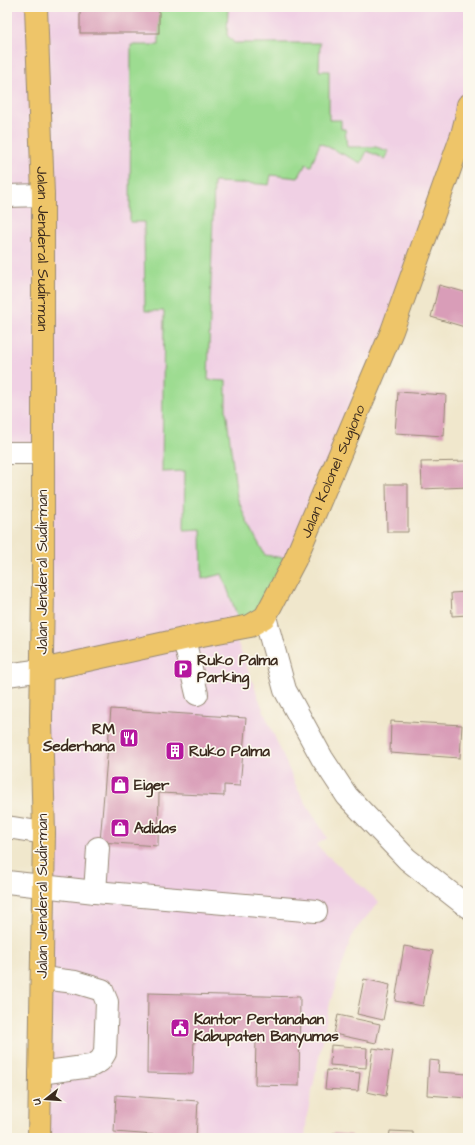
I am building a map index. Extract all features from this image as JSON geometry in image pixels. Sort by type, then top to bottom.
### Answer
[{"type":"main road","name":"Jalan Jenderal Sudirman","points":[[36,7],[43,195],[43,589],[41,720],[44,833],[39,1138]]},
{"type":"main road","name":"Jalan Kolonel Sugiono","points":[[265,617],[295,560],[340,458],[392,331],[465,142],[468,105]]},
{"type":"main road","points":[[42,670],[250,626],[265,617]]},
{"type":"street","points":[[7,196],[43,195]]},
{"type":"street","points":[[7,453],[42,453]]},
{"type":"street","points":[[265,617],[284,690],[322,758],[347,796],[407,859],[468,908]]},
{"type":"street","points":[[184,639],[197,694]]},
{"type":"street","points":[[7,675],[42,670]]},
{"type":"street","points":[[7,827],[44,833]]},
{"type":"street","points":[[95,892],[98,848]]},
{"type":"street","points":[[7,882],[95,892],[316,911]]},
{"type":"street","points":[[40,1073],[91,1066],[100,1061],[105,1053],[107,1002],[102,990],[75,982],[42,978]]},
{"type":"shaded area","points":[[7,7],[468,7],[468,75],[458,150],[295,560],[233,631],[264,712],[297,788],[327,838],[316,845],[379,902],[353,933],[330,1003],[307,1116],[305,1138],[39,1138],[40,449],[7,453]]},
{"type":"green space","points":[[159,7],[228,7],[227,35],[234,43],[320,43],[319,71],[329,71],[329,120],[341,120],[341,129],[345,129],[347,147],[376,147],[388,151],[385,159],[367,151],[361,163],[320,143],[311,166],[306,164],[298,178],[271,175],[269,185],[214,182],[208,380],[226,381],[226,409],[237,497],[248,524],[265,555],[295,560],[265,617],[238,618],[222,574],[202,579],[201,529],[184,530],[185,471],[162,472],[164,311],[145,311],[144,222],[130,222],[131,45],[159,45]]},
{"type":"building","points":[[80,7],[159,7],[159,33],[80,33]]},
{"type":"building","points":[[439,285],[468,293],[468,328],[431,317]]},
{"type":"building","points":[[398,392],[446,395],[444,436],[395,433]]},
{"type":"building","points":[[468,461],[468,487],[422,489],[421,462]]},
{"type":"building","points":[[386,484],[408,484],[408,532],[387,532]]},
{"type":"building","points":[[468,592],[468,615],[452,616],[451,593]]},
{"type":"building","name":"Ruko Palma","points":[[111,709],[246,718],[240,786],[224,785],[224,796],[159,793],[158,846],[100,842]]},
{"type":"building","points":[[391,721],[462,725],[460,758],[390,753]]},
{"type":"building","points":[[404,946],[433,951],[423,1006],[395,1001]]},
{"type":"building","points":[[364,979],[390,985],[383,1020],[357,1014]]},
{"type":"building","points":[[148,993],[300,997],[299,1086],[255,1085],[256,1039],[194,1037],[193,1074],[147,1073]]},
{"type":"building","points":[[338,1015],[380,1024],[376,1043],[334,1034]]},
{"type":"building","points":[[331,1045],[367,1048],[366,1068],[330,1065]]},
{"type":"building","points":[[373,1048],[393,1051],[386,1096],[367,1092]]},
{"type":"building","points":[[429,1060],[439,1061],[438,1072],[468,1074],[468,1098],[427,1095]]},
{"type":"building","points":[[327,1070],[360,1073],[358,1091],[325,1089]]},
{"type":"building","points":[[116,1095],[198,1101],[196,1138],[114,1132]]},
{"type":"building","points":[[390,1131],[413,1132],[413,1138],[389,1138]]},
{"type":"building","points":[[333,1133],[352,1135],[352,1138],[333,1138]]},
{"type":"place","name":"Ruko Palma Parking","points":[[183,669]]},
{"type":"place","name":"RM Sederhana","points":[[129,738]]},
{"type":"place","name":"Ruko Palma","points":[[175,751]]},
{"type":"place","name":"Eiger","points":[[120,785]]},
{"type":"place","name":"Adidas","points":[[120,828]]},
{"type":"place","name":"Kantor Pertanahan Kabupaten Banyumas","points":[[180,1028]]}]
